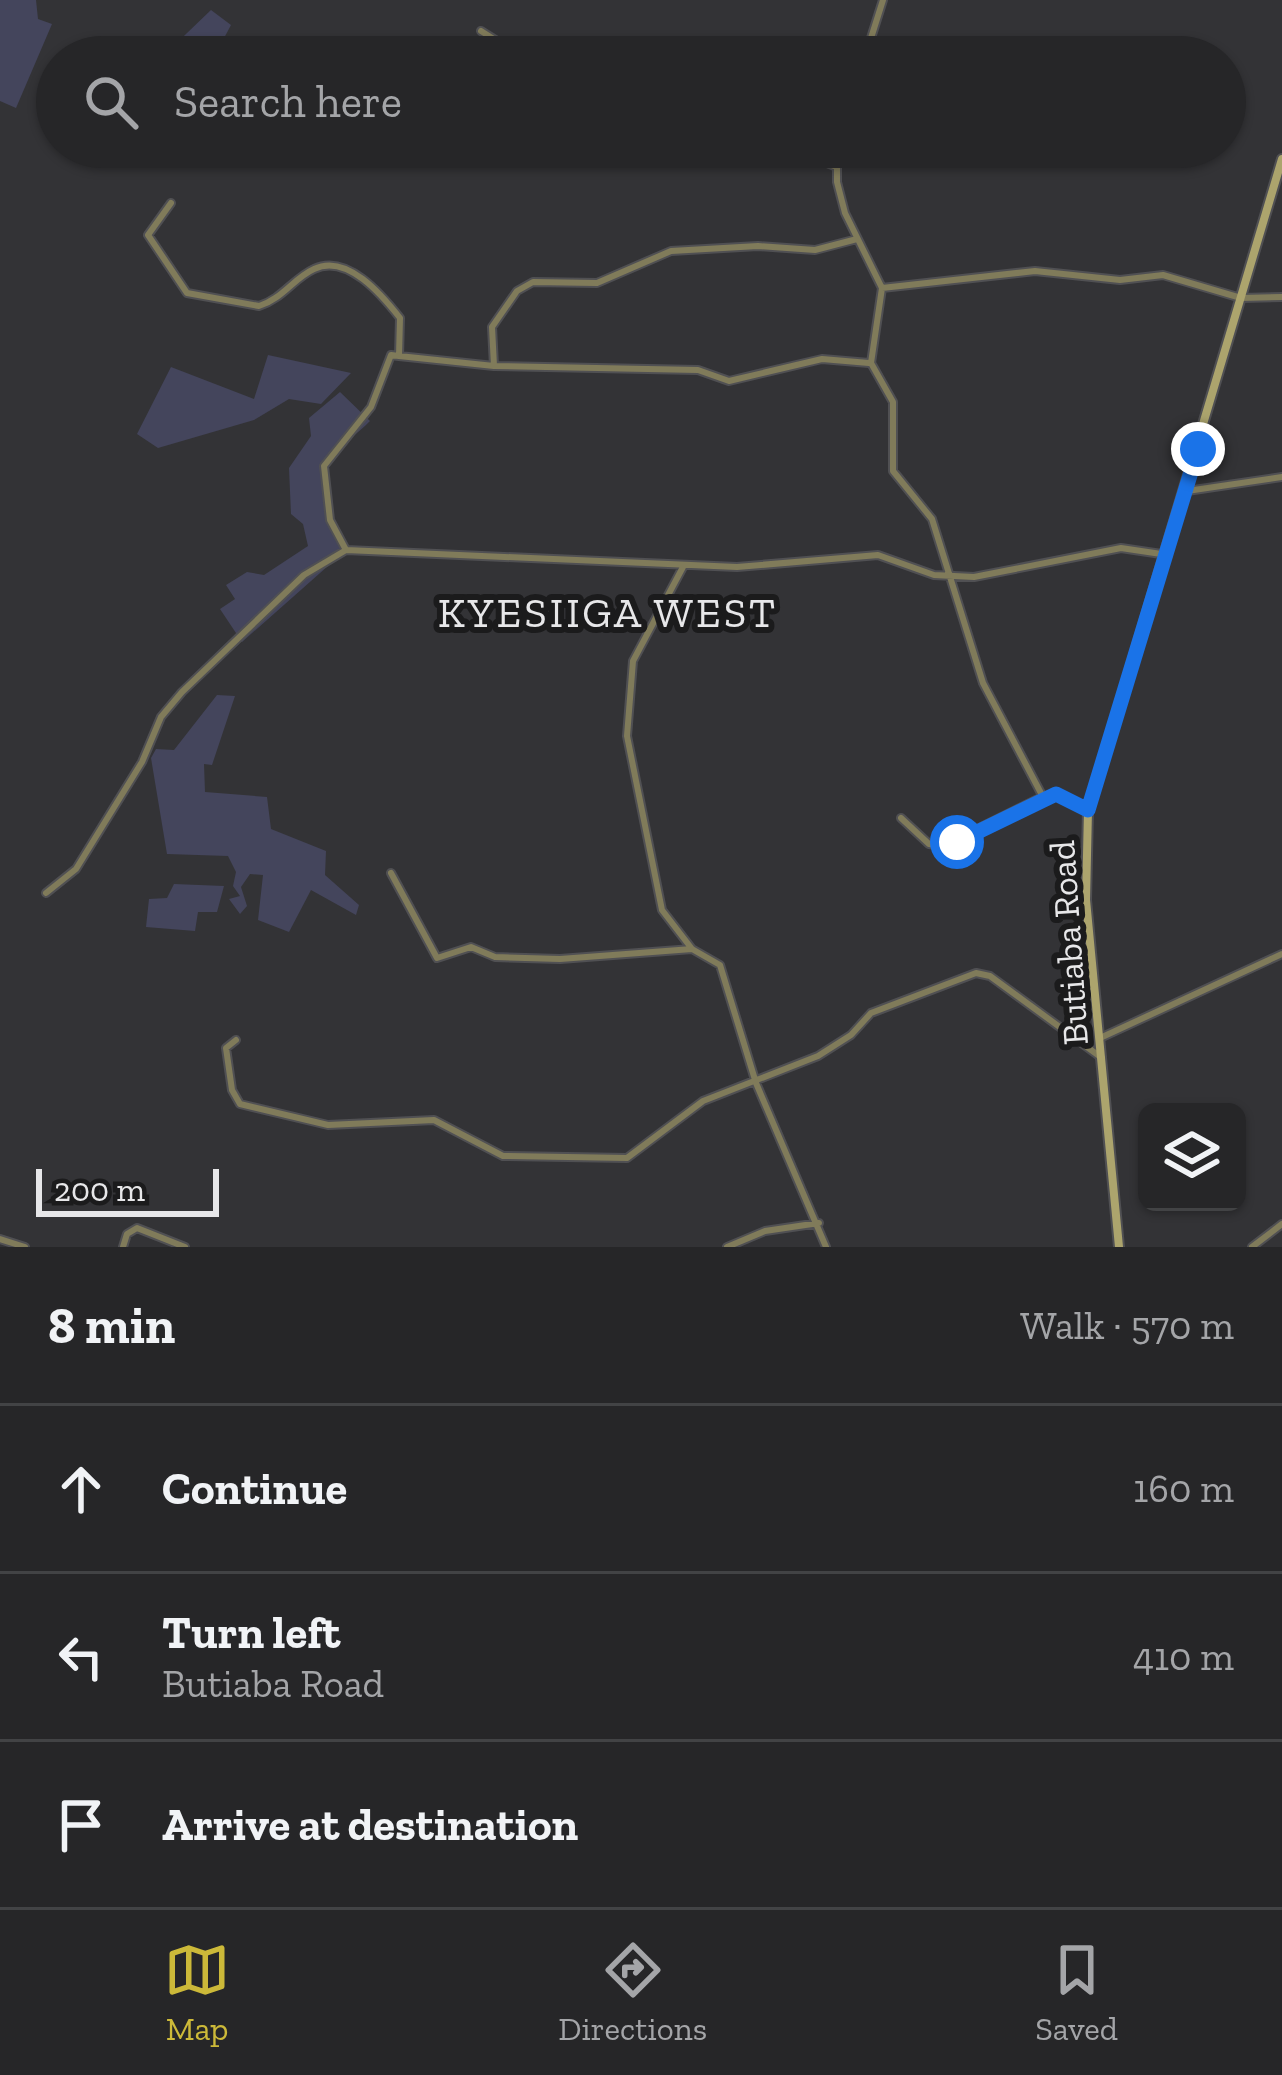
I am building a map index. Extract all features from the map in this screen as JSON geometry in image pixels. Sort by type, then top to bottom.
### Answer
[{"type":"main road","name":"Butiaba Road","points":[[1119,1247],[1086,900],[1088,810],[1113,717],[1168,555],[1282,159]]},
{"type":"street","points":[[872,36],[883,0]]},
{"type":"street","points":[[481,31],[489,36]]},
{"type":"street","points":[[836,168],[839,195],[882,288],[871,363],[893,402],[893,471],[928,512],[983,683],[1042,797]]},
{"type":"street","points":[[171,203],[148,236],[185,291],[260,306],[319,266],[340,268],[358,276],[400,317],[399,356]]},
{"type":"street","points":[[494,366],[492,327],[518,292],[533,282],[611,280],[639,261],[671,251],[815,250],[857,239]]},
{"type":"street","points":[[882,288],[1035,271],[1120,280],[1171,275],[1241,298],[1282,297]]},
{"type":"street","points":[[346,550],[330,520],[323,466],[371,407],[391,355],[494,366],[698,370],[729,381],[822,359],[871,363]]},
{"type":"street","points":[[1187,491],[1282,477]]},
{"type":"street","points":[[46,893],[76,869],[142,761],[161,717],[182,692],[304,575],[346,550],[783,567],[878,555],[952,577],[1064,562],[1121,548],[1168,555]]},
{"type":"street","points":[[686,565],[674,576],[633,662],[626,728],[658,898],[692,949],[720,965],[756,1083],[826,1247]]},
{"type":"street","points":[[901,818],[929,844],[943,846],[1042,797],[1056,794],[1088,810]]},
{"type":"street","points":[[391,873],[437,958],[471,946],[495,957],[560,959],[692,949]]},
{"type":"street","points":[[1100,1038],[1134,1027],[1211,983],[1282,954]]},
{"type":"street","points":[[236,1040],[226,1048],[232,1090],[240,1104],[328,1125],[434,1120],[493,1152],[514,1157],[631,1157],[703,1101],[756,1083],[845,1040],[871,1013],[976,973],[990,976],[1102,1058]]},
{"type":"street","points":[[727,1247],[764,1231],[819,1223]]},
{"type":"street","points":[[1252,1247],[1282,1224]]},
{"type":"street","points":[[123,1247],[127,1234],[137,1228],[185,1247]]},
{"type":"street","points":[[0,1239],[25,1247]]},
{"type":"shaded area","points":[[0,0],[36,0],[38,19],[52,24],[47,36],[36,36],[36,61],[16,108],[0,101]]},
{"type":"shaded area","points":[[211,10],[231,25],[225,36],[184,36]]},
{"type":"shaded area","points":[[268,355],[351,373],[321,404],[289,399],[254,420],[158,448],[137,434],[171,367],[254,399]]},
{"type":"shaded area","points":[[340,392],[370,421],[334,452],[323,474],[325,501],[346,550],[242,642],[220,609],[235,599],[226,585],[247,572],[264,575],[308,546],[303,524],[291,514],[289,468],[311,436],[309,418]]},
{"type":"shaded area","points":[[217,695],[235,696],[212,765],[204,764],[205,792],[267,797],[271,829],[326,851],[325,875],[359,905],[356,915],[311,890],[289,932],[258,920],[263,875],[250,874],[241,887],[247,906],[240,914],[229,899],[240,896],[233,886],[236,872],[228,856],[167,854],[151,758],[156,749],[174,750]]},
{"type":"shaded area","points":[[174,884],[224,886],[217,912],[198,912],[195,931],[146,927],[149,899],[167,898]]},
{"type":"district","name":"KYESIIGA WEST","points":[[608,612]]},
{"type":"route","points":[[957,842],[1042,797],[1068,797],[1088,810],[1198,449]]}]
